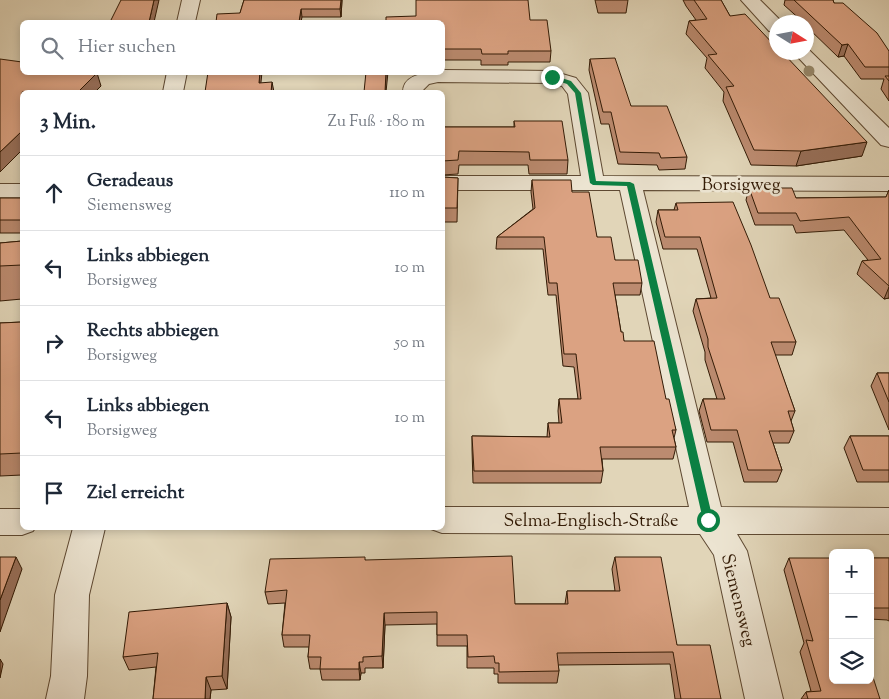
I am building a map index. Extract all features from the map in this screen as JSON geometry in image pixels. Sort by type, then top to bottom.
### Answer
[{"type":"street","points":[[186,20],[191,0]]},
{"type":"street","points":[[750,0],[769,20]]},
{"type":"street","points":[[810,60],[889,140]]},
{"type":"street","points":[[173,90],[176,75]]},
{"type":"street","points":[[413,90],[422,80],[438,76],[552,77],[569,82],[578,93],[593,183]]},
{"type":"street","name":"Borsigweg","points":[[445,183],[889,184]]},
{"type":"street","name":"Siemensweg","points":[[630,184],[708,520],[730,551],[764,699]]},
{"type":"street","points":[[0,191],[20,191]]},
{"type":"street","name":"Selma-Englisch-Straße","points":[[445,520],[889,521]]},
{"type":"street","points":[[0,522],[20,522]]},
{"type":"street","points":[[65,699],[69,676],[72,596],[88,530]]},
{"type":"building","points":[[121,0],[154,0],[149,20],[111,20]]},
{"type":"building","points":[[244,0],[341,0],[340,9],[301,9],[299,20],[216,20],[217,14],[240,13]]},
{"type":"building","points":[[416,0],[528,0],[530,20],[547,20],[551,51],[508,51],[508,54],[482,54],[481,49],[445,49],[445,20],[386,20],[386,17],[416,16]]},
{"type":"building","points":[[694,0],[721,0],[730,16],[745,14],[769,40],[769,60],[790,60],[867,142],[801,151],[754,150],[726,87],[734,86],[708,55],[717,54],[689,21],[707,19]]},
{"type":"building","points":[[794,0],[833,0],[834,3],[843,3],[877,33],[889,51],[889,67],[865,67],[848,44],[842,45],[814,19],[814,15],[810,15]]},
{"type":"building","points":[[615,58],[631,106],[667,106],[687,157],[661,158],[659,153],[620,152],[611,112],[603,112],[590,59]]},
{"type":"building","points":[[0,59],[20,62],[20,75],[95,75],[80,90],[20,90],[20,133],[0,152]]},
{"type":"building","points":[[208,75],[260,75],[259,83],[272,82],[271,90],[205,90]]},
{"type":"building","points":[[366,75],[386,75],[385,90],[364,90]]},
{"type":"building","points":[[514,121],[562,121],[568,160],[530,160],[529,152],[459,151],[458,160],[445,161],[445,127],[515,127]]},
{"type":"building","points":[[445,177],[458,178],[457,208],[445,208]]},
{"type":"building","points":[[532,180],[571,180],[572,192],[589,192],[597,237],[611,237],[615,260],[638,260],[642,283],[613,283],[621,332],[623,332],[624,341],[654,341],[666,399],[669,399],[676,430],[672,430],[676,447],[600,447],[603,471],[474,471],[472,436],[550,437],[548,423],[562,423],[559,399],[581,399],[576,354],[564,354],[557,283],[549,283],[544,237],[497,237],[535,208]]},
{"type":"building","points":[[749,188],[792,188],[796,198],[886,197],[889,190],[889,286],[862,261],[881,259],[849,217],[800,221],[796,213],[758,213]]},
{"type":"building","points":[[0,198],[20,198],[20,220],[0,220]]},
{"type":"building","points":[[733,202],[770,298],[779,298],[796,342],[771,342],[795,411],[788,411],[794,431],[769,431],[782,470],[748,470],[737,430],[711,430],[703,399],[725,399],[708,347],[708,339],[696,299],[717,298],[700,237],[665,237],[658,210],[678,210],[676,203]]},
{"type":"building","points":[[20,241],[20,265],[0,266],[0,243]]},
{"type":"building","points":[[20,322],[20,453],[0,454],[0,323]]},
{"type":"building","points":[[877,373],[889,373],[889,402]]},
{"type":"building","points":[[850,436],[889,436],[889,470],[863,470]]},
{"type":"building","points":[[512,556],[515,604],[568,604],[567,591],[620,591],[615,557],[661,557],[677,645],[710,645],[721,699],[681,699],[673,652],[557,653],[559,671],[499,672],[499,663],[495,663],[494,656],[468,657],[467,635],[437,635],[437,612],[384,613],[382,656],[363,657],[363,662],[359,662],[359,669],[320,669],[321,657],[308,657],[310,635],[282,635],[287,590],[265,592],[270,559],[365,557],[365,560]]},
{"type":"building","points":[[0,557],[16,557],[0,600]]},
{"type":"building","points":[[789,558],[829,558],[829,684],[874,684],[874,680],[880,699],[808,699],[806,692],[821,691],[806,640],[813,641]]},
{"type":"building","points":[[874,558],[889,558],[889,608],[874,608]]},
{"type":"building","points":[[227,603],[222,676],[206,677],[205,699],[153,699],[158,653],[123,657],[129,612]]},
{"type":"route","points":[[552,77],[569,82],[578,93],[593,183],[630,184],[708,520]]}]
